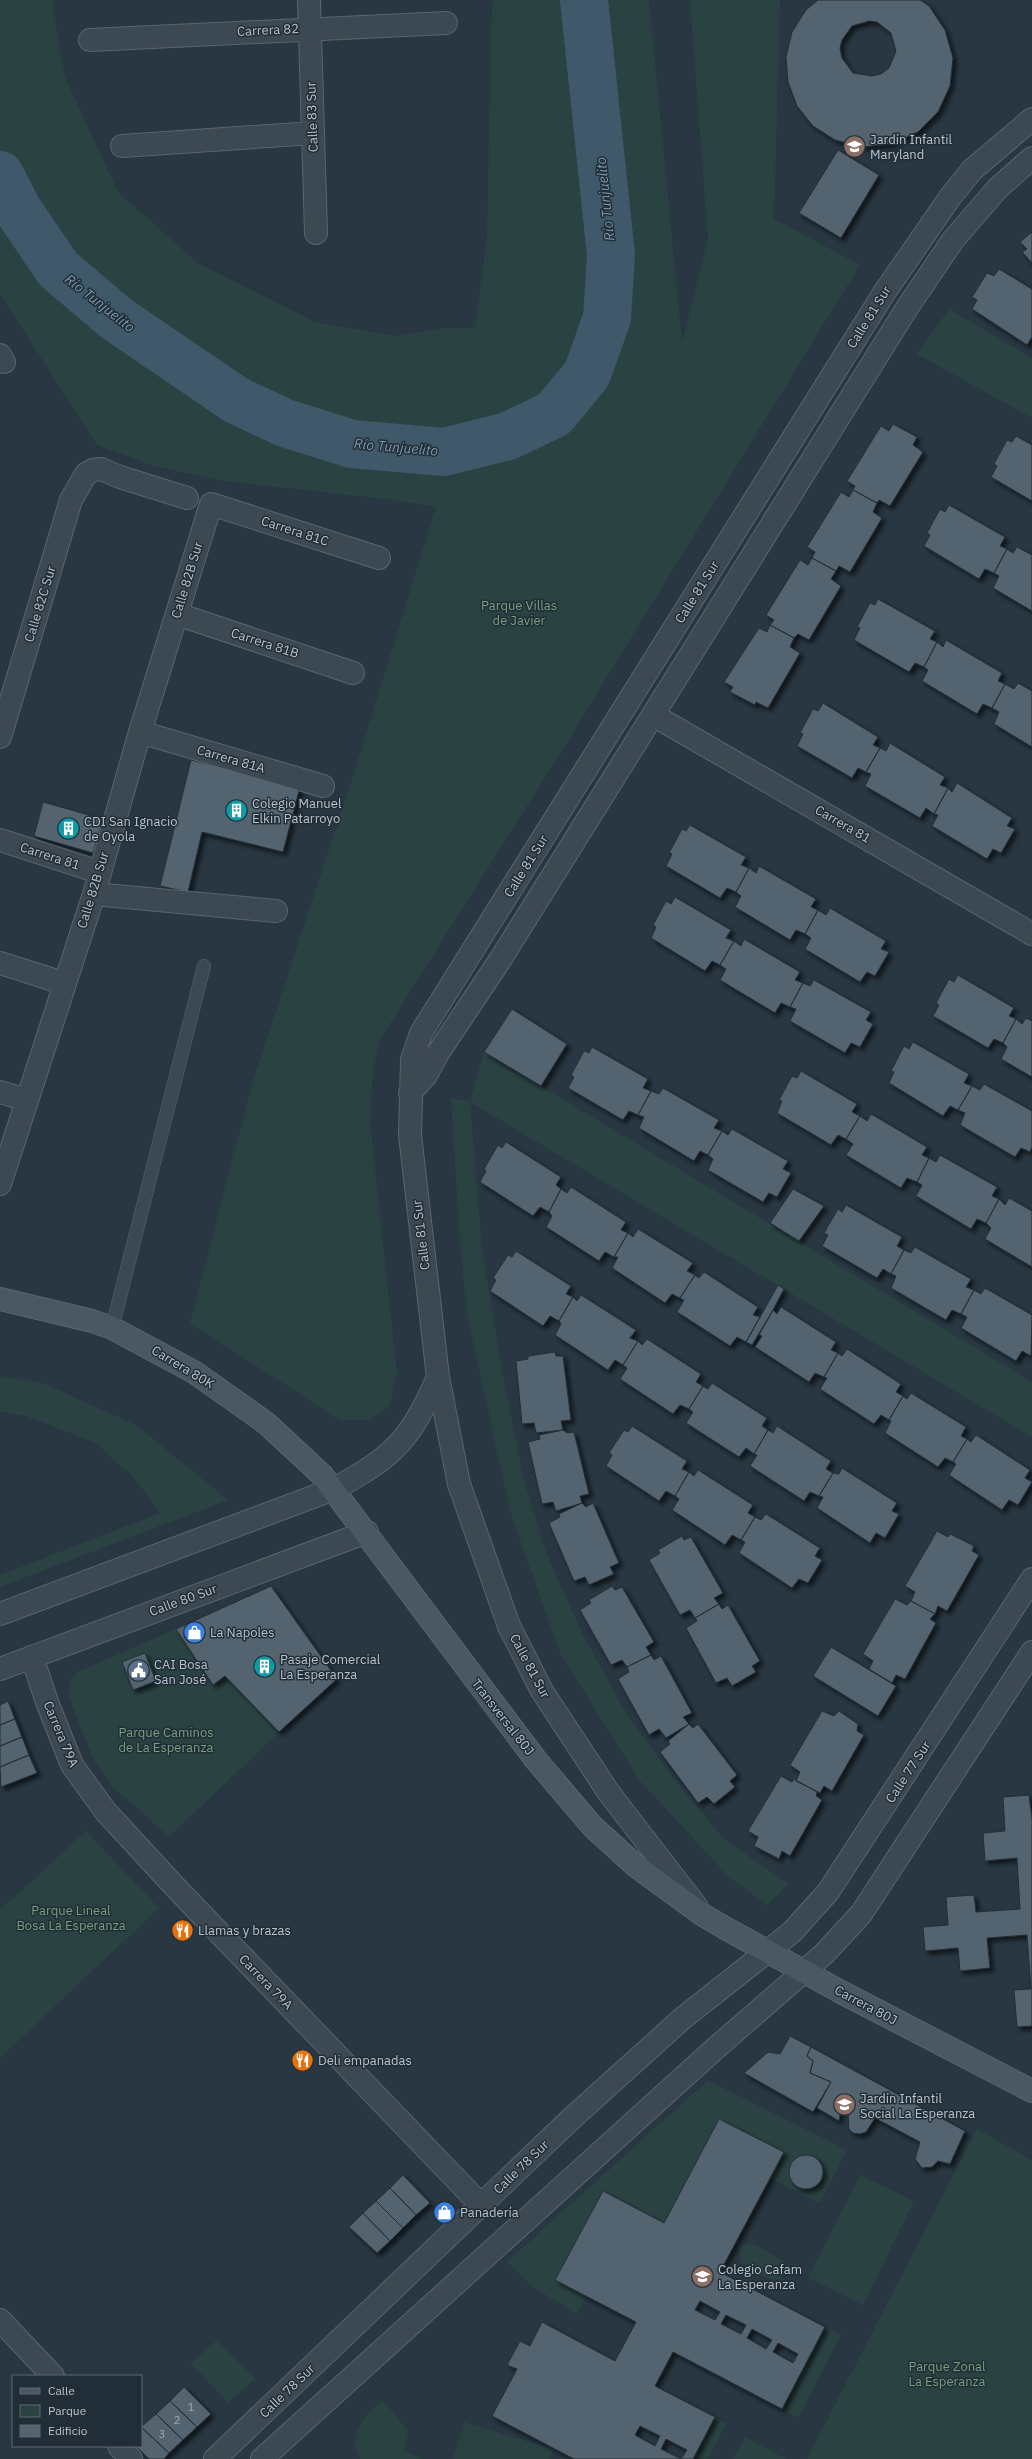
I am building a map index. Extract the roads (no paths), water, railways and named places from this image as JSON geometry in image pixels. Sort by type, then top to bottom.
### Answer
[{"type":"main road","name":"Carrera 80K","points":[[0,1299],[92,1321],[112,1328],[172,1359],[233,1398],[302,1454],[334,1490]]},
{"type":"main road","name":"Transversal 80J","points":[[334,1490],[367,1532],[446,1642],[531,1753],[593,1826],[636,1866],[703,1915]]},
{"type":"main road","name":"Carrera 80J","points":[[703,1915],[766,1951],[1032,2091]]},
{"type":"street","name":"Calle 83 Sur","points":[[309,0],[316,233]]},
{"type":"street","name":"Carrera 82","points":[[90,40],[310,28],[446,23]]},
{"type":"street","name":"Calle 81 Sur","points":[[703,1915],[609,1793],[542,1691],[509,1626],[459,1484],[438,1377],[414,1178],[410,1135],[412,1060],[421,1033],[884,293],[950,196],[972,170],[1032,119]]},
{"type":"street","points":[[122,146],[313,133]]},
{"type":"street","points":[[410,1093],[426,1075],[438,1054],[504,953],[899,321],[953,240],[998,188],[1032,158]]},
{"type":"street","name":"Calle 82C Sur","points":[[0,737],[71,500],[86,474],[93,470],[101,469],[120,477],[187,498]]},
{"type":"street","name":"Carrera 81C","points":[[211,504],[380,558]]},
{"type":"street","name":"Calle 82B Sur","points":[[0,1184],[63,983],[94,894],[140,732],[211,504]]},
{"type":"street","name":"Carrera 81B","points":[[177,614],[353,673]]},
{"type":"street","name":"Carrera 81","points":[[653,715],[1032,934]]},
{"type":"street","name":"Carrera 81A","points":[[140,732],[323,786]]},
{"type":"street","name":"Carrera 81","points":[[0,840],[99,872]]},
{"type":"street","points":[[94,894],[276,911]]},
{"type":"street","points":[[0,963],[63,983]]},
{"type":"street","points":[[0,1092],[27,1100]]},
{"type":"street","points":[[0,1614],[334,1490],[372,1469],[408,1436],[422,1412],[438,1377]]},
{"type":"street","name":"Calle 80 Sur","points":[[0,1669],[367,1532]]},
{"type":"street","name":"Calle 77 Sur","points":[[766,1951],[792,1932],[828,1892],[1032,1579]]},
{"type":"street","points":[[262,2459],[718,2046],[842,1937],[861,1914],[1032,1652]]},
{"type":"street","name":"Carrera 79A","points":[[32,1657],[46,1702],[72,1765],[106,1812],[188,1901],[481,2205]]},
{"type":"street","name":"Calle 78 Sur","points":[[215,2459],[571,2119],[683,2018],[766,1951]]},
{"type":"street","points":[[0,2320],[52,2375]]},
{"type":"street","points":[[120,2447],[131,2459]]},
{"type":"lane","points":[[112,1328],[204,966]]},
{"type":"waterway","name":"Río Tunjuelito","points":[[0,175],[18,210],[58,269],[117,319],[236,400],[285,423],[352,444],[444,452],[508,436],[554,414],[587,374],[607,318],[611,255],[584,0]]},
{"type":"place","name":"Jardín Infantil Maryland","points":[[854,146]]},
{"type":"place","name":"Colegio Manuel Elkin Patarroyo","points":[[237,810]]},
{"type":"place","name":"CDI San Ignacio de Oyola","points":[[68,828]]},
{"type":"place","name":"La Napoles","points":[[194,1632]]},
{"type":"place","name":"Pasaje Comercial La Esperanza","points":[[264,1666]]},
{"type":"place","name":"CAI Bosa San José","points":[[139,1671]]},
{"type":"place","name":"Llamas y brazas","points":[[182,1930]]},
{"type":"place","name":"Deli empanadas","points":[[302,2060]]},
{"type":"place","name":"Jardín Infantil Social La Esperanza","points":[[844,2105]]},
{"type":"place","name":"Panadería","points":[[444,2212]]},
{"type":"place","name":"Colegio Cafam La Esperanza","points":[[702,2276]]},
{"type":"park label","name":"Parque Villas de Javier","points":[[519,612]]},
{"type":"park label","name":"Parque Caminos de La Esperanza","points":[[166,1740]]},
{"type":"park label","name":"Parque Lineal Bosa La Esperanza","points":[[71,1918]]},
{"type":"park label","name":"Parque Zonal La Esperanza","points":[[947,2374]]}]
